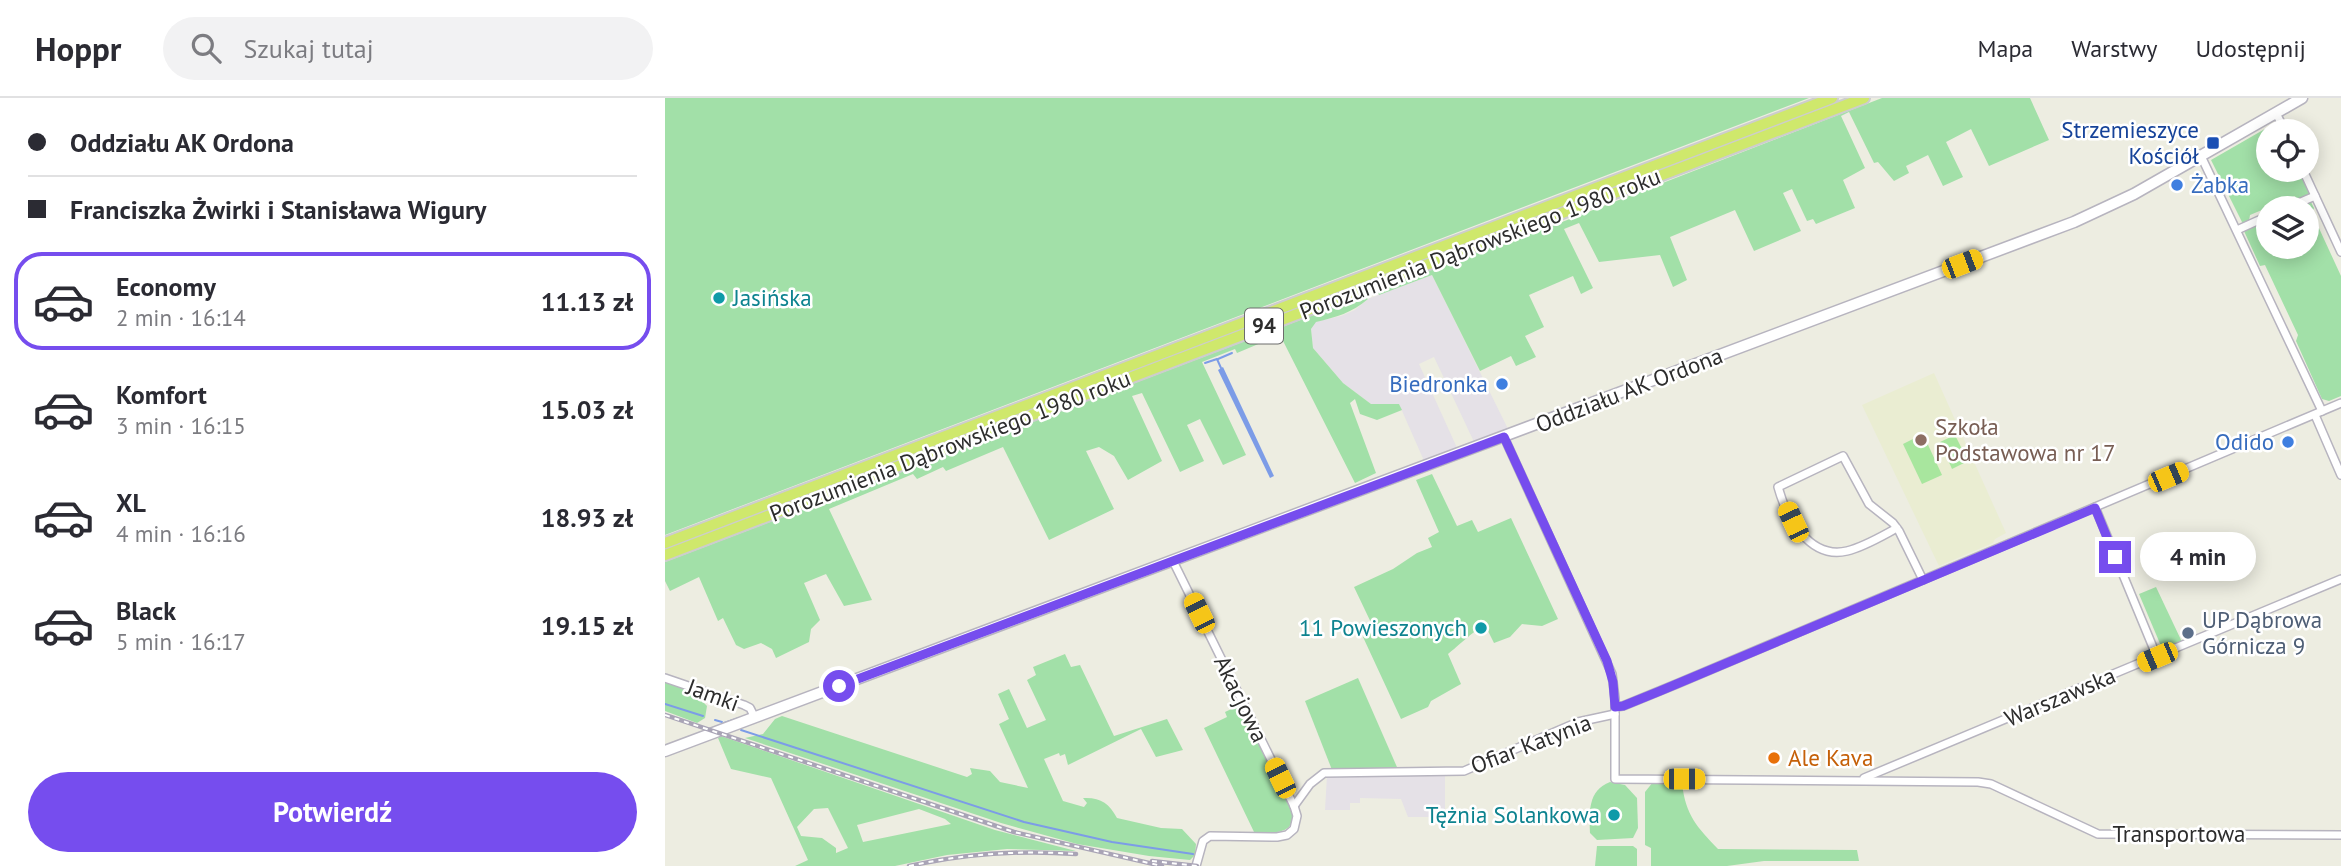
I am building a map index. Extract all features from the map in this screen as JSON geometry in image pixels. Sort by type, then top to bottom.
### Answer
[{"type":"main road","name":"Porozumienia Dąbrowskiego 1980 roku","points":[[665,543],[1832,98]]},
{"type":"main road","name":"Porozumienia Dąbrowskiego 1980 roku","points":[[665,555],[1864,98]]},
{"type":"street","name":"Oddziału AK Ordona","points":[[665,751],[2074,222],[2134,194],[2302,98]]},
{"type":"street","points":[[2276,113],[2279,119]]},
{"type":"street","points":[[2201,156],[2319,413],[2341,475]]},
{"type":"street","points":[[2309,182],[2315,196]]},
{"type":"street","points":[[2319,205],[2341,252]]},
{"type":"street","points":[[2237,230],[2256,221]]},
{"type":"street","name":"Ofiar Katynia","points":[[1294,806],[1315,778],[1332,772],[1464,771],[1579,722],[1615,710],[2341,403]]},
{"type":"street","points":[[1504,437],[1607,661],[1613,682],[1615,710]]},
{"type":"street","points":[[1897,528],[1849,551],[1827,551],[1813,544],[1798,530],[1778,486],[1843,456],[1869,504],[1897,528],[1923,580]]},
{"type":"street","points":[[2095,508],[2157,657]]},
{"type":"street","name":"Akacjowa","points":[[1173,561],[1294,806]]},
{"type":"street","name":"Warszawska","points":[[1615,710],[1615,779],[1861,780],[2341,579]]},
{"type":"street","name":"Jamki","points":[[665,678],[744,705],[750,708],[755,718]]},
{"type":"street","points":[[1896,765],[1896,777],[1900,781]]},
{"type":"street","name":"Transportowa","points":[[1861,780],[1991,784],[2079,826],[2107,835],[2341,835]]},
{"type":"street","points":[[1196,866],[1203,841],[1213,835],[1284,836],[1290,833],[1296,824],[1294,806]]},
{"type":"shaded area","points":[[1432,275],[1509,431],[1475,444],[1434,357],[1419,364],[1458,450],[1425,463],[1399,404],[1371,404],[1343,383],[1313,348],[1311,329],[1315,322],[1341,316],[1355,310],[1368,299]]},
{"type":"shaded area","name":"Szkoła Podstawowa nr 17","points":[[1934,373],[2006,533],[1993,543],[1939,566],[1862,405]]},
{"type":"shaded area","points":[[1327,775],[1445,775],[1445,817],[1408,817],[1401,799],[1360,798],[1360,803],[1350,803],[1350,810],[1325,810]]},
{"type":"green space","points":[[665,98],[1809,98],[665,535]]},
{"type":"green space","points":[[1882,98],[2030,98],[2049,140],[1989,166],[1971,129],[1946,142],[1963,177],[1943,186],[1928,155],[1906,166],[1909,173],[1894,181],[1878,162],[1874,163],[1849,112],[1841,116],[1865,168],[1843,180],[1855,208],[1816,224],[1813,219],[1807,221],[1792,189],[1783,193],[1801,231],[1754,251],[1735,210],[1670,237],[1687,280],[1673,287],[1660,255],[1599,262],[1579,223],[1564,229],[1593,288],[1581,294],[1573,276],[1529,295],[1544,327],[1525,336],[1536,357],[1516,366],[1511,356],[1480,371],[1432,275],[1379,295],[1377,288],[1544,229]]},
{"type":"green space","points":[[2256,134],[2256,182],[2304,182],[2310,194],[2256,196],[2256,212],[2243,224],[2211,160]]},
{"type":"green space","points":[[2256,226],[2256,257],[2244,231]]},
{"type":"green space","points":[[2319,228],[2341,276],[2341,396],[2329,401],[2322,399],[2296,341],[2298,335],[2265,265],[2260,266],[2257,259],[2319,259]]},
{"type":"green space","points":[[1366,295],[1368,299],[1356,308],[1316,322],[1311,329],[1313,348],[1343,383],[1371,404],[1399,404],[1402,410],[1377,420],[1360,414],[1355,399],[1350,403],[1376,473],[1355,483],[1280,335],[1237,353],[1235,349],[1202,362],[1246,455],[1223,465],[1200,419],[1187,425],[1204,461],[1180,472],[1142,393],[1132,396],[1162,461],[1128,480],[1114,456],[1099,447],[1086,451],[1114,509],[1049,540],[1003,447],[946,471],[943,467],[917,479],[913,474],[829,509],[872,600],[844,606],[826,574],[804,583],[820,620],[811,629],[809,642],[776,658],[772,649],[761,643],[744,649],[736,645],[723,618],[718,621],[699,577],[670,591],[665,581],[665,562]]},
{"type":"green space","points":[[1923,434],[1942,475],[1922,484],[1903,444]]},
{"type":"green space","points":[[1955,435],[1968,461],[1952,469],[1940,442]]},
{"type":"green space","points":[[1432,474],[1457,526],[1472,520],[1478,532],[1511,518],[1558,619],[1542,626],[1522,624],[1510,637],[1494,643],[1485,625],[1448,654],[1461,684],[1431,701],[1428,707],[1401,719],[1363,637],[1375,631],[1354,587],[1432,547],[1428,538],[1439,532],[1416,480]]},
{"type":"green space","points":[[2156,587],[2182,642],[2165,649],[2161,646],[2139,594]]},
{"type":"green space","points":[[1065,654],[1071,667],[1080,665],[1114,736],[1167,719],[1183,750],[1156,757],[1141,729],[1068,765],[1065,754],[1060,756],[1059,753],[1044,759],[1063,801],[1084,807],[1087,803],[1083,798],[1099,800],[1111,808],[1117,818],[1161,828],[1182,829],[1196,844],[1195,855],[1190,860],[1077,844],[1001,823],[745,738],[763,734],[775,719],[782,716],[967,777],[972,774],[970,768],[990,771],[1000,782],[1028,788],[999,724],[1009,719],[998,694],[1009,689],[1027,728],[1046,720],[1027,680],[1036,675],[1033,667]]},
{"type":"green space","points":[[1358,678],[1400,774],[1334,775],[1305,701]]},
{"type":"green space","points":[[665,681],[692,691],[707,706],[705,718],[697,723],[665,711]]},
{"type":"green space","points":[[1242,704],[1291,805],[1292,822],[1289,827],[1278,832],[1255,834],[1204,728],[1227,717],[1225,712]]},
{"type":"green space","points":[[721,736],[995,830],[1076,851],[1007,849],[947,855],[895,866],[795,866],[808,860],[771,778],[731,769],[718,738]],"holes":[[[828,808],[848,848],[836,853],[836,848],[822,838],[801,836],[797,827],[814,809]],[[919,809],[951,824],[863,842],[857,825]]]},
{"type":"green space","points":[[1610,782],[1625,785],[1637,798],[1638,828],[1633,838],[1597,840],[1590,833],[1591,803],[1597,790]]},
{"type":"green space","points":[[1653,782],[1682,784],[1686,805],[1694,820],[1718,849],[1857,850],[1859,861],[1764,861],[1727,866],[1651,866],[1651,848],[1645,845],[1645,792]]},
{"type":"green space","points":[[1597,846],[1633,846],[1637,849],[1637,866],[1595,866]]},
{"type":"water","points":[[1223,367],[1274,476],[1270,478],[1218,370]]},
{"type":"waterway","points":[[1218,359],[1232,353]]},
{"type":"waterway","points":[[1205,363],[1217,359],[1221,368]]},
{"type":"waterway","points":[[665,704],[703,716]]},
{"type":"waterway","points":[[724,723],[739,718]]},
{"type":"waterway","points":[[715,720],[722,722]]},
{"type":"waterway","points":[[741,730],[1024,822],[1112,842],[1193,854]]},
{"type":"railway","points":[[665,715],[1014,832],[1162,866]]},
{"type":"railway","points":[[909,866],[992,854],[1076,854]]},
{"type":"railway","points":[[1152,861],[1197,866]]},
{"type":"place","name":"Strzemieszyce Kościół","points":[[2213,143]]},
{"type":"place","name":"Żabka","points":[[2177,185]]},
{"type":"place","name":"Jasińska","points":[[719,298]]},
{"type":"place","name":"Biedronka","points":[[1502,384]]},
{"type":"place","name":"Szkoła Podstawowa nr 17","points":[[1921,440]]},
{"type":"place","name":"Odido","points":[[2288,442]]},
{"type":"place","name":"11 Powieszonych","points":[[1481,628]]},
{"type":"place","name":"UP Dąbrowa Górnicza 9","points":[[2188,633]]},
{"type":"place","name":"Ale Kava","points":[[1774,758]]},
{"type":"place","name":"Tężnia Solankowa","points":[[1614,815]]},
{"type":"route","points":[[839,686],[1504,437],[1607,661],[1612,674],[1615,707],[1660,691],[2095,508],[2115,557]]}]
